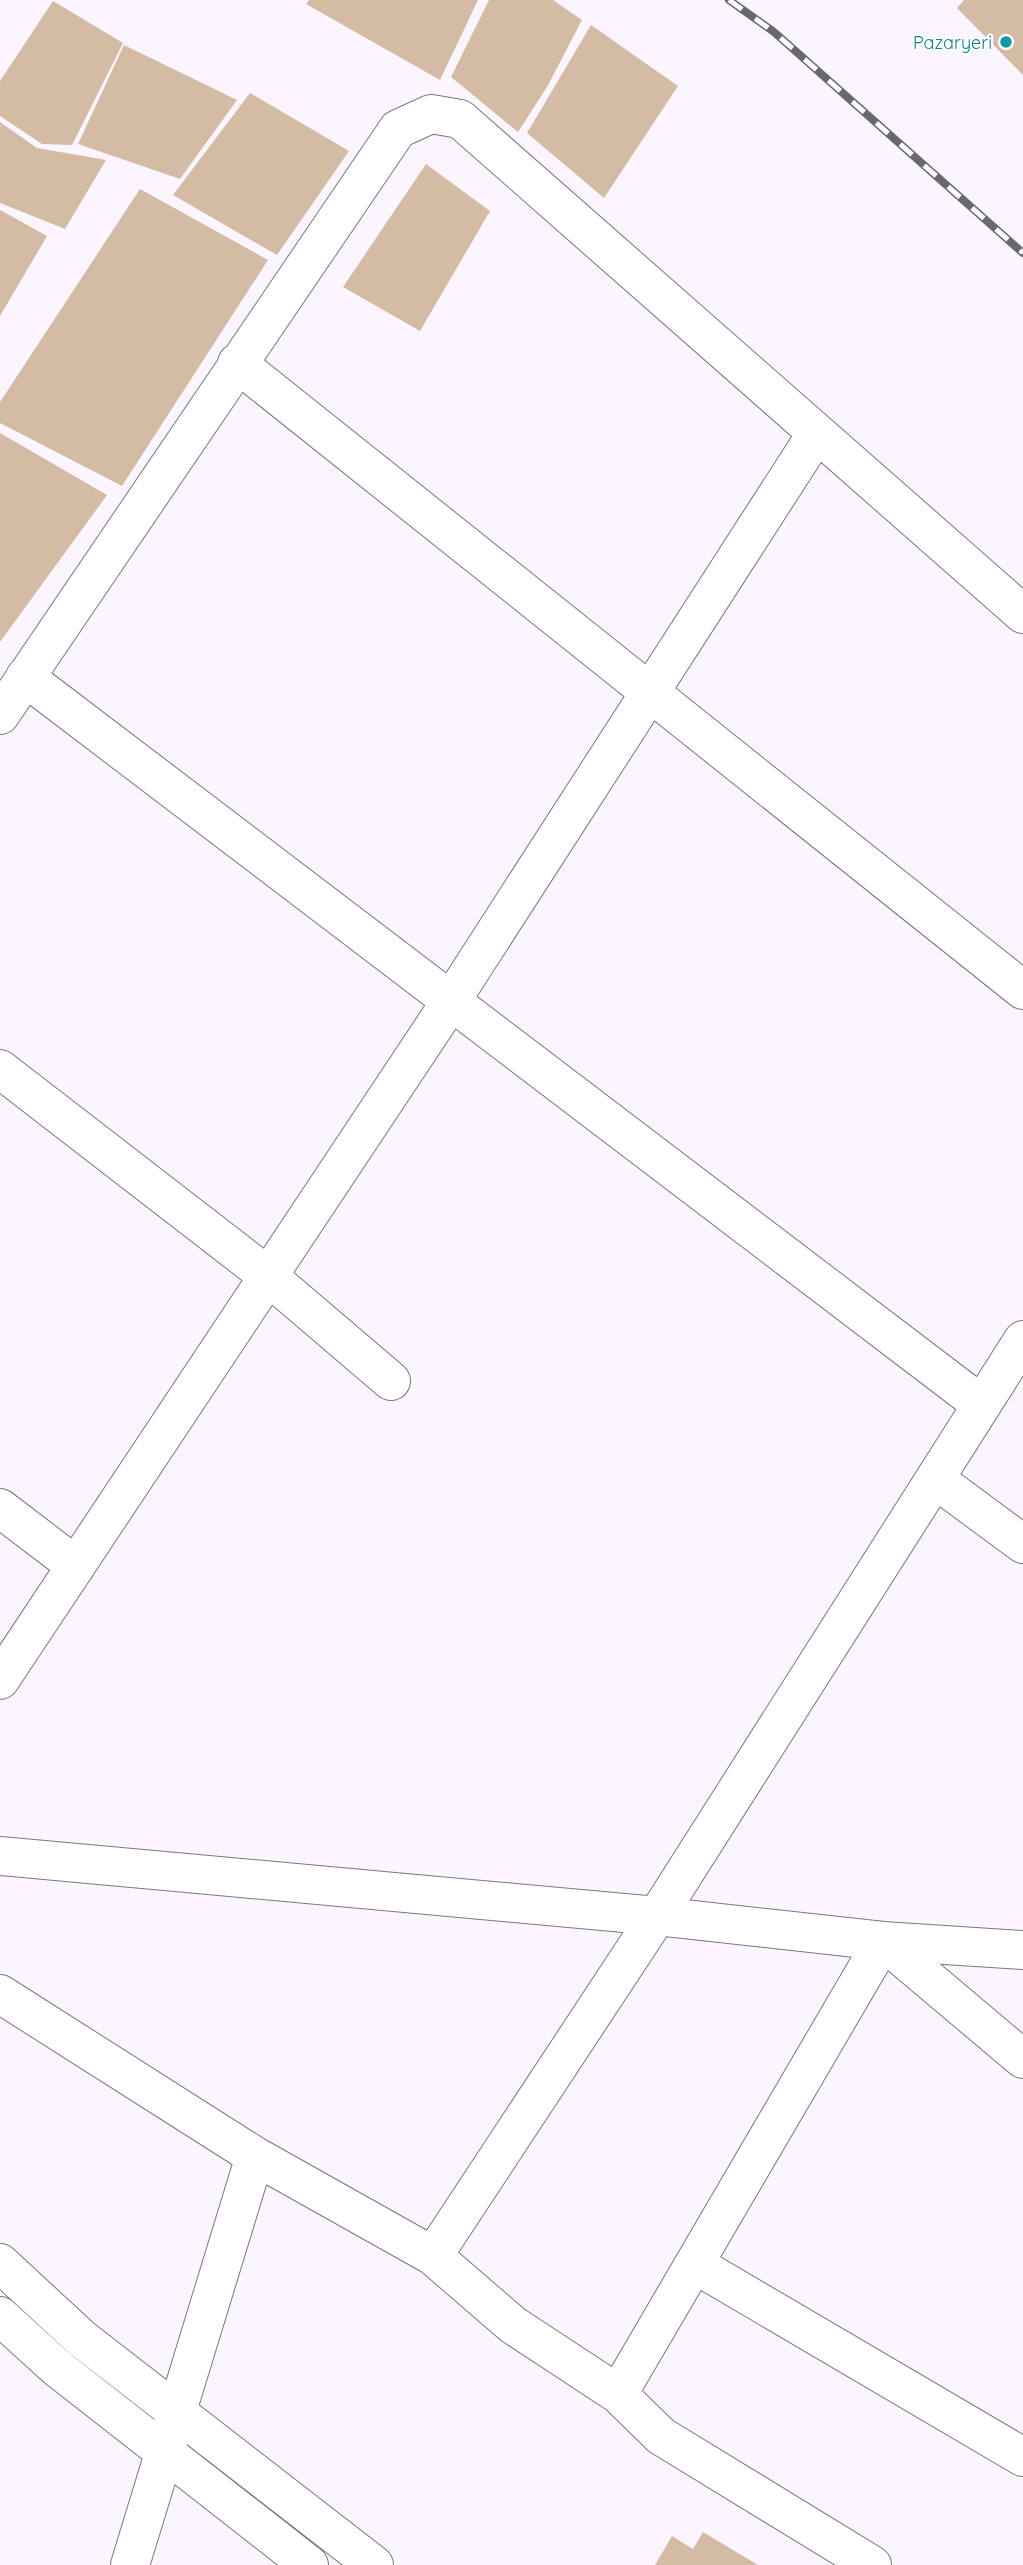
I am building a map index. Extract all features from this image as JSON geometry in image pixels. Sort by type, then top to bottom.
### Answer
[{"type":"street","points":[[0,715],[398,129],[431,114],[460,119],[1023,614]]},
{"type":"street","points":[[237,363],[1023,990]]},
{"type":"street","points":[[0,1681],[451,1001],[817,433]]},
{"type":"street","points":[[25,677],[982,1405]]},
{"type":"street","points":[[0,1069],[268,1276],[391,1381]]},
{"type":"street","points":[[433,2256],[657,1916],[1023,1340]]},
{"type":"street","points":[[935,1479],[1023,1544]]},
{"type":"street","points":[[0,1508],[76,1566]]},
{"type":"street","points":[[0,1856],[657,1916],[883,1941],[1023,1950]]},
{"type":"street","points":[[883,1941],[1023,2059]]},
{"type":"street","points":[[618,2394],[883,1941]]},
{"type":"street","points":[[0,1994],[255,2156],[433,2256],[513,2325],[618,2394],[661,2436],[872,2565]]},
{"type":"street","points":[[130,2565],[255,2156]]},
{"type":"street","points":[[0,2263],[81,2338],[374,2565]]},
{"type":"street","points":[[696,2264],[1023,2457]]},
{"type":"street","points":[[0,2316],[55,2367],[309,2565]]},
{"type":"building","points":[[309,0],[478,0],[440,80],[306,4]]},
{"type":"building","points":[[489,0],[553,0],[582,20],[547,87],[518,132],[451,77]]},
{"type":"building","name":"Pazaryeri","points":[[964,0],[1023,0],[1023,75],[957,8]]},
{"type":"building","points":[[53,1],[123,43],[72,145],[42,144],[0,116],[0,81]]},
{"type":"building","points":[[591,25],[678,86],[604,198],[527,133]]},
{"type":"building","points":[[124,45],[237,100],[180,179],[78,144]]},
{"type":"building","points":[[250,93],[349,151],[277,255],[173,195]]},
{"type":"building","points":[[0,122],[37,148],[106,160],[65,229],[0,203]]},
{"type":"building","points":[[426,164],[490,211],[420,331],[343,287]]},
{"type":"building","points":[[140,189],[268,260],[122,486],[0,423],[0,402]]},
{"type":"building","points":[[0,210],[47,236],[0,316]]},
{"type":"building","points":[[0,433],[107,495],[0,642]]},
{"type":"building","points":[[703,2532],[758,2565],[655,2565],[672,2536],[693,2549]]},
{"type":"railway","points":[[729,0],[774,32],[1023,253]]},
{"type":"place","name":"Pazaryeri","points":[[1006,42]]}]
